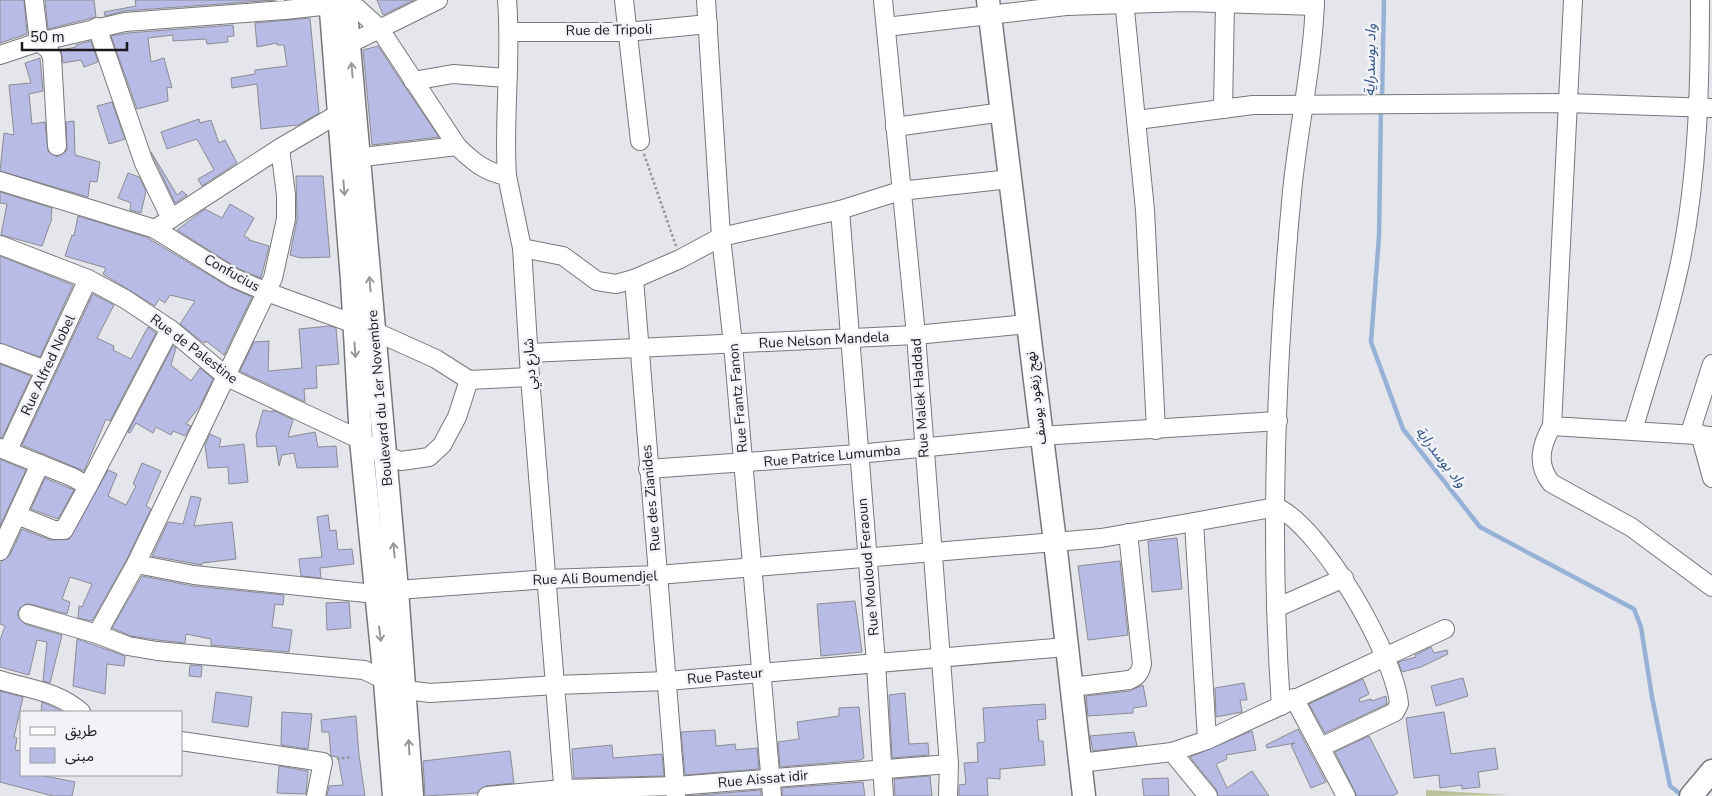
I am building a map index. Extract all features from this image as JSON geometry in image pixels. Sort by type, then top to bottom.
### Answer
[{"type":"main road","name":"Boulevard du 1er Novembre","points":[[339,1],[349,44],[346,112]]},
{"type":"main road","name":"Boulevard du 1er Novembre","points":[[339,1],[350,159],[374,331],[398,590],[394,796]]},
{"type":"main road","name":"نهج زيغود يوسف","points":[[989,8],[1003,112],[1040,436],[1056,542],[1066,648],[1084,796]]},
{"type":"main road","name":"Boulevard du 1er Novembre","points":[[350,159],[353,324],[375,594],[396,686],[412,796]]},
{"type":"main road","points":[[1693,793],[1712,771]]},
{"type":"street","points":[[34,0],[39,42],[49,50],[52,57],[57,146]]},
{"type":"street","points":[[349,44],[438,0]]},
{"type":"street","name":"شارع دبي","points":[[507,0],[510,32],[504,139],[506,176],[522,248],[530,377],[564,793]]},
{"type":"street","points":[[624,0],[640,140]]},
{"type":"street","name":"Rue Frantz Fanon","points":[[706,0],[721,237],[744,463],[772,796]]},
{"type":"street","name":"Rue Malek Haddad","points":[[884,0],[900,191],[916,336],[923,448],[949,764],[948,796]]},
{"type":"street","points":[[1573,0],[1552,426],[1541,448],[1543,470],[1550,483],[1631,527],[1712,587]]},
{"type":"street","points":[[1633,430],[1666,320],[1681,258],[1706,109],[1700,0]]},
{"type":"street","points":[[0,55],[39,42],[125,22],[339,1],[379,28],[457,146],[473,162],[492,173],[506,176]]},
{"type":"street","points":[[886,27],[989,8],[1186,1],[1315,3],[1305,105],[1292,190],[1278,421],[1276,608],[1287,702],[1321,747],[1346,796]]},
{"type":"street","points":[[1125,2],[1145,210],[1156,430]]},
{"type":"street","points":[[1223,109],[1225,3]]},
{"type":"street","name":"Rue de Tripoli","points":[[510,32],[627,32],[708,24]]},
{"type":"street","points":[[97,27],[144,163],[171,219]]},
{"type":"street","points":[[413,81],[453,74],[507,78]]},
{"type":"street","points":[[1137,120],[1253,106],[1567,103],[1706,109]]},
{"type":"street","points":[[155,229],[280,148],[346,112]]},
{"type":"street","points":[[895,126],[1003,112]]},
{"type":"street","points":[[350,159],[457,146]]},
{"type":"street","points":[[97,634],[136,564],[227,377],[267,292],[278,263],[286,219],[286,196],[280,148]]},
{"type":"street","points":[[522,248],[563,256],[597,281],[616,284],[634,279],[680,259],[721,237],[840,210],[900,191],[1010,180]]},
{"type":"street","name":"Confucius","points":[[0,181],[155,229],[234,278],[374,331],[436,359],[469,380]]},
{"type":"street","name":"Rue Mouloud Feraoun","points":[[840,210],[848,339],[876,663],[884,796]]},
{"type":"street","name":"Rue de Palestine","points":[[0,245],[88,279],[125,299],[170,329],[227,377],[361,440],[386,456]]},
{"type":"street","name":"Rue Alfred Nobel","points":[[4,449],[45,370],[88,279]]},
{"type":"street","name":"Rue des Zianides","points":[[634,279],[648,469],[676,791]]},
{"type":"street","name":"Rue Nelson Mandela","points":[[530,353],[639,350],[916,336],[1027,324]]},
{"type":"street","points":[[17,516],[54,530],[64,530],[170,329]]},
{"type":"street","points":[[0,353],[45,370]]},
{"type":"street","points":[[1712,364],[1701,434],[1712,478]]},
{"type":"street","points":[[386,456],[401,461],[420,460],[434,453],[442,445],[457,417],[469,380],[530,377]]},
{"type":"street","name":"Rue Patrice Lumumba","points":[[648,469],[858,454],[1040,436],[1278,421]]},
{"type":"street","points":[[1552,426],[1701,434]]},
{"type":"street","points":[[4,449],[88,486]]},
{"type":"street","points":[[0,551],[40,464]]},
{"type":"street","points":[[1276,507],[1288,512],[1301,525],[1344,578],[1384,657],[1399,698],[1398,709],[1321,747]]},
{"type":"street","name":"Rue Ali Boumendjel","points":[[136,564],[194,575],[375,594],[398,590],[548,579],[658,575],[1056,542],[1128,533],[1276,507]]},
{"type":"street","points":[[1194,522],[1207,740]]},
{"type":"street","points":[[1072,688],[1129,680],[1140,671],[1142,664],[1128,533]]},
{"type":"street","points":[[1276,608],[1344,578]]},
{"type":"street","name":"Rue Pasteur","points":[[28,614],[97,634],[128,646],[157,651],[364,670],[396,686],[430,693],[556,685],[667,681],[1066,648]]},
{"type":"street","points":[[1080,763],[1172,752],[1207,740],[1445,629]]},
{"type":"street","points":[[0,680],[51,693],[71,703],[80,711]]},
{"type":"street","points":[[182,741],[323,762],[316,796]]},
{"type":"street","points":[[1172,752],[1208,796]]},
{"type":"street","name":"Rue Aissat idir","points":[[487,796],[676,791],[770,778],[949,764]]},
{"type":"path","points":[[640,140],[680,259]]},
{"type":"green space","points":[[1426,790],[1509,795],[1426,796]]},
{"type":"building","points":[[0,0],[24,0],[27,34],[0,43]]},
{"type":"building","points":[[45,0],[94,0],[96,17],[48,29]]},
{"type":"building","points":[[135,0],[276,0],[124,11],[105,16],[104,12],[136,6]]},
{"type":"building","points":[[377,0],[414,0],[383,15]]},
{"type":"building","points":[[310,18],[319,113],[298,125],[261,129],[257,84],[232,88],[231,78],[255,74],[255,70],[287,66],[284,45],[277,45],[277,43],[257,47],[255,23]]},
{"type":"building","points":[[233,25],[234,36],[227,37],[228,42],[207,44],[206,39],[173,41],[173,35],[148,38],[151,62],[164,58],[172,88],[167,87],[168,101],[137,109],[111,36],[127,33]]},
{"type":"building","points":[[91,41],[98,62],[84,67],[81,60],[63,63],[61,50]]},
{"type":"building","points":[[378,46],[439,137],[372,145],[363,50]]},
{"type":"building","points":[[40,58],[43,91],[29,94],[32,124],[45,122],[48,151],[57,157],[67,150],[66,122],[74,121],[75,155],[100,162],[97,182],[90,181],[88,197],[0,171],[4,133],[14,135],[9,85],[31,83],[25,63]]},
{"type":"building","points":[[112,102],[125,139],[109,144],[97,106]]},
{"type":"building","points":[[199,119],[200,123],[211,120],[219,143],[225,140],[237,163],[202,186],[198,179],[214,170],[197,139],[167,149],[161,132]]},
{"type":"building","points":[[151,152],[177,195],[182,191],[187,195],[175,203]]},
{"type":"building","points":[[128,173],[139,177],[146,191],[141,213],[130,210],[131,203],[118,198]]},
{"type":"building","points":[[296,176],[323,176],[330,257],[301,258],[290,255],[297,219]]},
{"type":"building","points":[[0,192],[52,208],[52,218],[42,246],[1,235],[7,204],[0,203]]},
{"type":"building","points":[[230,204],[254,218],[244,236],[249,240],[269,246],[261,278],[239,269],[177,230],[205,209],[222,218]]},
{"type":"building","points":[[78,216],[146,237],[229,287],[252,297],[224,355],[206,341],[205,343],[200,340],[180,324],[195,301],[170,295],[165,303],[159,299],[155,306],[103,274],[106,268],[65,256],[72,235],[74,236]]},
{"type":"building","points":[[0,256],[73,285],[40,357],[0,343]]},
{"type":"building","points":[[93,294],[114,305],[97,338],[114,346],[113,350],[131,359],[148,327],[156,333],[110,421],[106,419],[84,471],[22,445]]},
{"type":"building","points":[[330,326],[336,328],[339,364],[316,366],[317,388],[304,389],[305,402],[240,371],[254,342],[269,341],[268,371],[302,368],[299,329]]},
{"type":"building","points":[[173,346],[176,348],[171,365],[191,381],[200,368],[213,379],[200,406],[186,424],[191,426],[185,436],[173,431],[171,435],[156,427],[153,433],[136,423],[130,433],[128,432]]},
{"type":"building","points":[[0,364],[31,376],[2,438],[0,438]]},
{"type":"building","points":[[263,410],[273,412],[273,410],[293,420],[288,437],[315,432],[318,447],[336,446],[338,467],[297,468],[294,453],[282,455],[279,466],[276,446],[257,447],[256,435]]},
{"type":"building","points":[[210,434],[221,439],[219,447],[244,444],[248,482],[229,484],[228,467],[208,468],[205,445]]},
{"type":"building","points":[[0,459],[26,470],[0,526]]},
{"type":"building","points":[[142,463],[161,471],[146,506],[151,509],[127,559],[92,621],[78,618],[79,606],[82,607],[92,584],[70,577],[62,599],[70,602],[67,614],[30,604],[25,604],[18,611],[18,617],[25,624],[62,635],[50,683],[43,681],[47,642],[37,640],[29,675],[0,667],[0,640],[5,626],[0,624],[0,563],[10,555],[22,529],[50,540],[69,539],[108,470],[117,474],[108,496],[126,505],[136,486],[133,484]]},
{"type":"building","points":[[45,478],[74,490],[58,519],[31,509]]},
{"type":"building","points":[[191,496],[201,498],[194,526],[232,522],[236,559],[202,563],[202,565],[152,556],[168,522],[183,524]]},
{"type":"building","points":[[328,515],[330,531],[336,530],[338,550],[352,549],[354,564],[320,568],[321,578],[301,576],[299,559],[322,557],[317,517]]},
{"type":"building","points":[[1177,538],[1182,589],[1152,592],[1148,541]]},
{"type":"building","points":[[1120,561],[1128,635],[1088,640],[1078,566]]},
{"type":"building","points":[[142,576],[193,586],[284,595],[283,605],[275,604],[272,627],[292,630],[289,652],[211,645],[211,639],[186,634],[185,643],[158,640],[131,636],[112,628]]},
{"type":"building","points":[[855,601],[862,652],[821,656],[817,604]]},
{"type":"building","points":[[349,602],[351,628],[327,630],[326,603]]},
{"type":"building","points":[[77,639],[125,656],[124,666],[107,664],[105,694],[73,686]]},
{"type":"building","points":[[1431,647],[1434,653],[1447,650],[1448,654],[1421,667],[1402,672],[1398,662],[1416,657],[1415,655]]},
{"type":"building","points":[[190,665],[202,666],[201,677],[189,676]]},
{"type":"building","points":[[1463,678],[1468,696],[1436,706],[1431,686]]},
{"type":"building","points":[[1363,679],[1369,694],[1359,699],[1360,702],[1371,699],[1372,701],[1386,696],[1387,704],[1325,733],[1309,704]]},
{"type":"building","points":[[1244,683],[1247,700],[1240,700],[1242,712],[1216,717],[1215,688]]},
{"type":"building","points":[[1143,685],[1147,706],[1133,708],[1133,713],[1088,716],[1086,696],[1130,691]]},
{"type":"building","points":[[0,691],[23,697],[14,737],[17,738],[15,750],[20,751],[20,776],[45,776],[75,782],[72,796],[53,796],[0,782]]},
{"type":"building","points":[[216,692],[252,697],[248,727],[212,722]]},
{"type":"building","points":[[905,693],[909,744],[928,743],[929,755],[892,758],[889,695]]},
{"type":"building","points":[[42,702],[61,711],[41,711]]},
{"type":"building","points":[[1045,704],[1046,719],[1037,720],[1039,741],[1043,741],[1045,765],[1000,769],[1000,779],[987,778],[988,796],[959,796],[959,785],[966,784],[964,763],[978,762],[977,743],[985,742],[983,708]]},
{"type":"building","points":[[859,707],[864,758],[861,760],[780,767],[778,742],[799,739],[797,722],[839,716],[839,708]]},
{"type":"building","points":[[282,712],[312,714],[308,749],[281,745]]},
{"type":"building","points":[[1444,712],[1451,754],[1495,748],[1498,769],[1478,772],[1480,787],[1462,789],[1462,785],[1440,788],[1439,775],[1414,778],[1406,718]]},
{"type":"building","points":[[356,716],[365,796],[327,796],[329,786],[343,785],[338,757],[331,756],[329,732],[322,732],[321,720]]},
{"type":"building","points":[[1298,729],[1326,782],[1311,788],[1291,745],[1295,743],[1267,748],[1266,745]]},
{"type":"building","points":[[715,730],[716,746],[735,744],[736,750],[757,748],[759,769],[685,775],[681,732]]},
{"type":"building","points":[[1252,731],[1256,750],[1226,755],[1227,759],[1216,764],[1227,788],[1252,771],[1269,796],[1218,796],[1216,789],[1190,757]]},
{"type":"building","points":[[1134,732],[1137,746],[1093,751],[1090,736]]},
{"type":"building","points":[[1369,736],[1398,793],[1392,796],[1357,796],[1335,752]]},
{"type":"building","points":[[612,745],[613,758],[662,754],[664,776],[574,778],[572,749]]},
{"type":"building","points":[[510,751],[514,783],[486,786],[477,793],[425,796],[423,761]]},
{"type":"building","points":[[279,766],[308,771],[306,794],[277,793]]},
{"type":"building","points":[[930,776],[932,796],[895,796],[894,779]]},
{"type":"building","points":[[1168,778],[1169,796],[1144,796],[1142,779]]},
{"type":"building","points":[[863,782],[865,796],[782,796],[782,788]]},
{"type":"building","points":[[761,790],[761,796],[687,796]]},
{"type":"waterway","name":"واد بوسدراية","points":[[1382,100],[1384,0]]},
{"type":"waterway","name":"واد بوسدراية","points":[[1381,108],[1379,236],[1371,342],[1403,429],[1480,527],[1634,609],[1641,627],[1652,697],[1670,786],[1683,796]]}]
